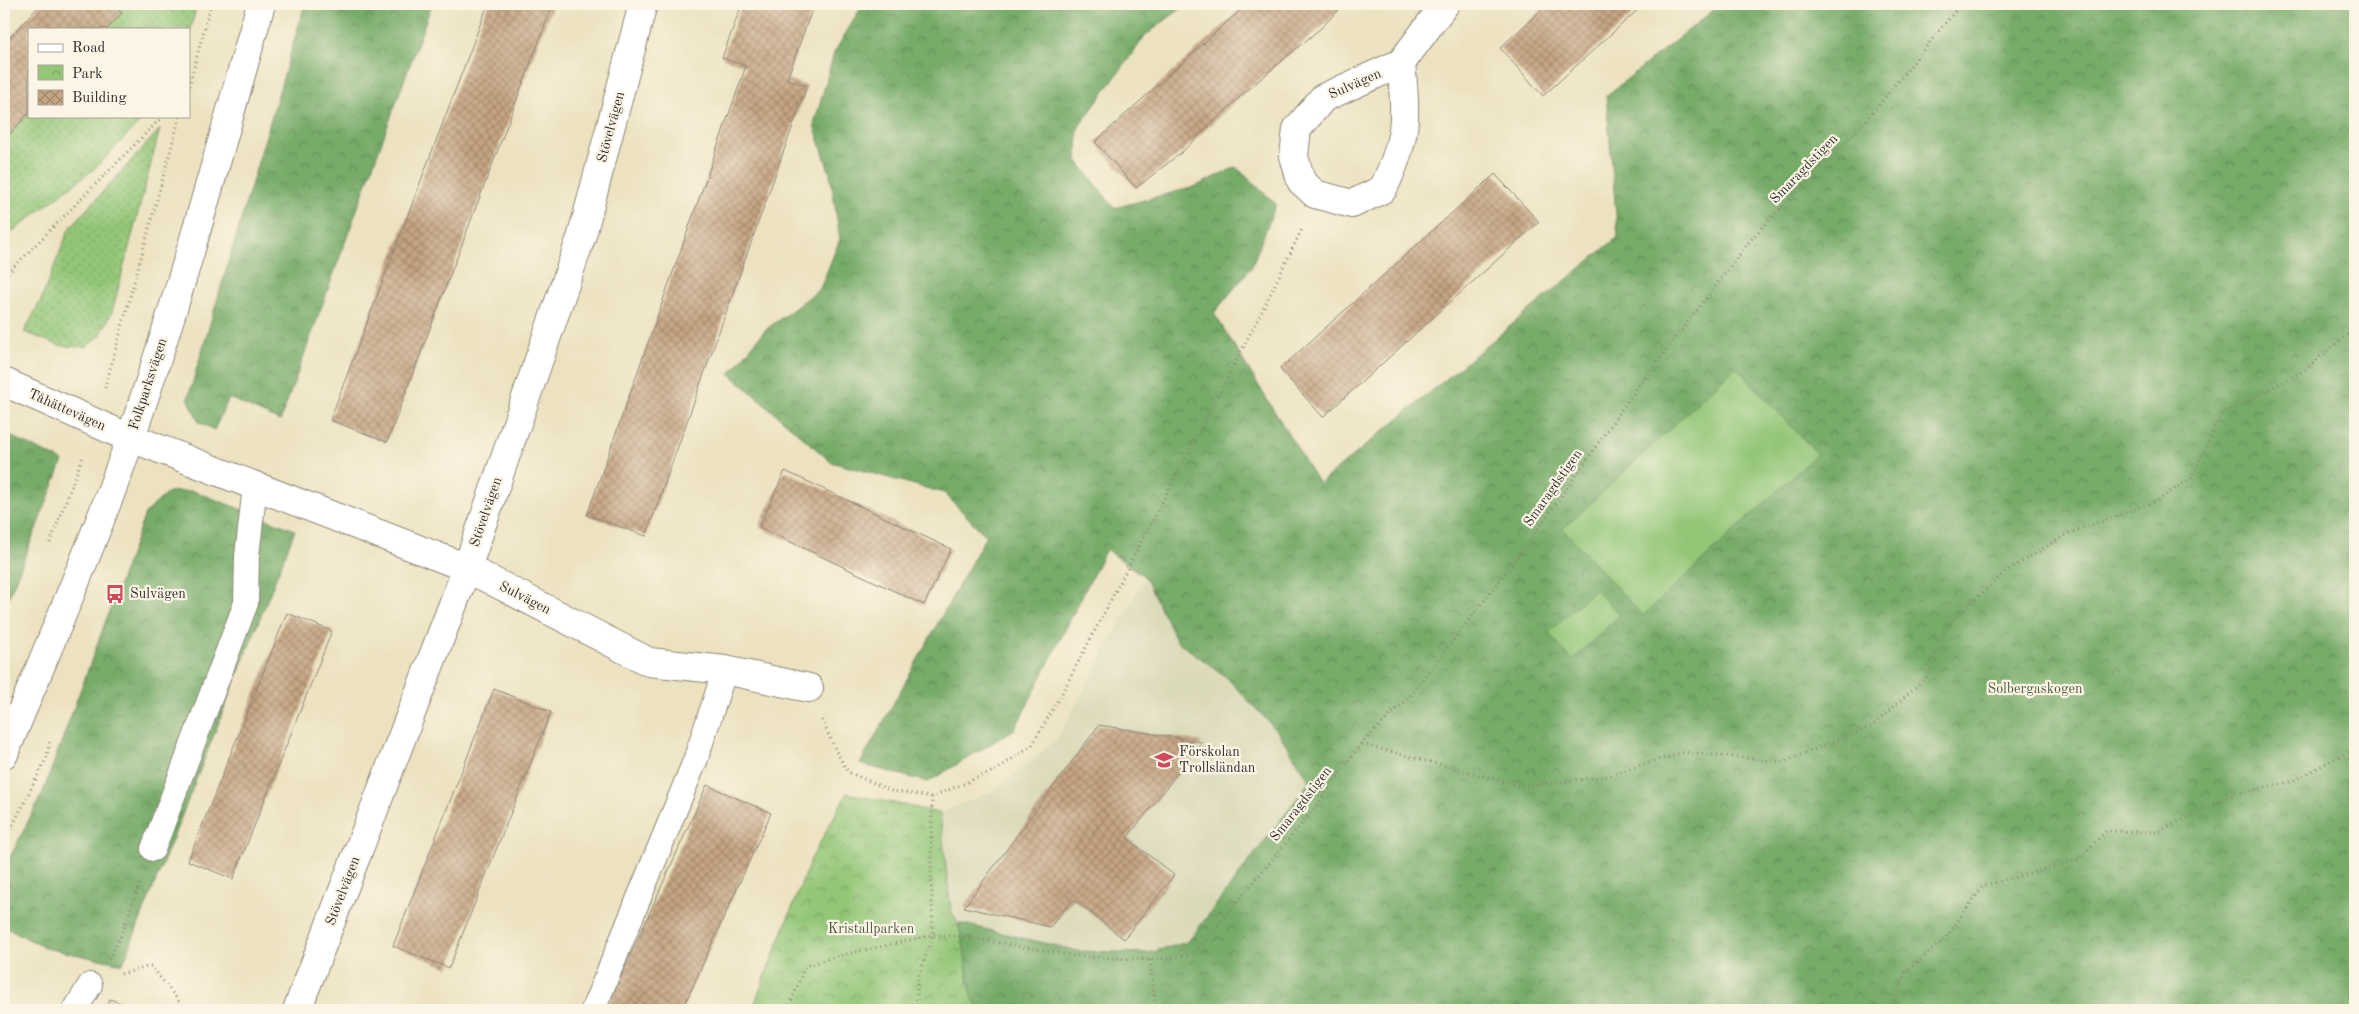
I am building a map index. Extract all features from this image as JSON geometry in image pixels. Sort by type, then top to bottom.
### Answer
[{"type":"street","name":"Folkparksvägen","points":[[4,754],[114,485],[199,225],[261,4]]},
{"type":"street","name":"Stövelvägen","points":[[297,1010],[467,568],[582,235],[643,4]]},
{"type":"street","name":"Sulvägen","points":[[1401,63],[1406,107],[1403,139],[1383,189],[1352,204],[1318,195],[1301,181],[1294,156],[1297,129],[1323,98],[1401,63],[1445,4]]},
{"type":"street","name":"Tåhättevägen","points":[[4,382],[130,437]]},
{"type":"street","name":"Sulvägen","points":[[130,437],[467,568],[649,662],[725,670],[809,688]]},
{"type":"lane","points":[[153,849],[246,603],[247,556],[255,486]]},
{"type":"lane","points":[[593,1010],[695,761],[725,670]]},
{"type":"lane","points":[[75,1010],[90,985]]},
{"type":"path","points":[[190,82],[211,4]]},
{"type":"path","name":"Smaragdstigen","points":[[788,1010],[805,966],[834,957],[933,935],[958,936],[1077,956],[1150,960],[1193,955],[1319,803],[1361,744],[1410,696],[1527,545],[1634,392],[1753,238],[1863,124],[1961,4]]},
{"type":"path","points":[[190,77],[193,71]]},
{"type":"path","points":[[4,278],[161,118]]},
{"type":"path","points":[[96,423],[179,118]]},
{"type":"path","points":[[809,688],[836,752],[848,772],[892,791],[932,797],[996,770],[1032,745],[1060,697],[1259,317],[1318,195]]},
{"type":"path","points":[[1361,744],[1524,787],[1606,776],[1684,752],[1783,762],[1872,726],[1929,674],[1947,625],[2005,572],[2067,534],[2157,501],[2192,478],[2221,415],[2305,370],[2355,328]]},
{"type":"path","points":[[1890,1010],[1906,972],[1945,939],[1983,886],[2078,860],[2106,831],[2157,832],[2235,794],[2291,782],[2355,748]]},
{"type":"path","points":[[4,844],[47,758]]},
{"type":"path","points":[[917,1010],[917,982],[933,935],[931,867],[932,797]]},
{"type":"path","points":[[114,952],[153,849]]},
{"type":"path","points":[[1150,960],[1156,1010]]},
{"type":"path","points":[[130,970],[151,966],[186,1010]]},
{"type":"shaded area","name":"Förskolan Trollsländan","points":[[1145,577],[1177,641],[1225,676],[1278,732],[1310,781],[1188,942],[1148,953],[1078,951],[959,923],[951,911],[940,813],[993,791],[1057,739]]},
{"type":"green space","points":[[112,4],[197,4],[190,32],[190,28],[108,28],[121,13]]},
{"type":"green space","points":[[305,4],[432,4],[280,421],[229,398],[214,430],[199,422],[188,398]]},
{"type":"green space","name":"Solbergaskogen","points":[[863,4],[1187,4],[1146,35],[1078,128],[1077,160],[1114,208],[1194,187],[1236,167],[1276,204],[1251,268],[1214,313],[1319,484],[1618,237],[1606,96],[1721,4],[2355,4],[2355,1010],[979,1010],[972,999],[959,923],[1078,951],[1148,953],[1188,942],[1310,781],[1278,732],[1225,676],[1177,641],[1145,577],[1106,549],[1015,729],[928,782],[860,764],[986,536],[944,493],[831,462],[730,374],[764,331],[820,289],[840,239],[830,174],[814,125],[834,53]]},
{"type":"green space","points":[[28,114],[28,118],[144,118],[94,169],[4,238],[4,140]]},
{"type":"green space","points":[[160,129],[112,312],[100,336],[86,347],[61,346],[24,332],[41,300],[69,229]]},
{"type":"green space","points":[[1736,367],[1817,454],[1643,616],[1563,529]]},
{"type":"green space","points":[[4,433],[63,461],[4,609]]},
{"type":"green space","points":[[193,491],[295,530],[123,964],[45,948],[4,926],[4,869],[43,792],[145,514],[168,492]]},
{"type":"green space","points":[[1595,589],[1620,615],[1572,660],[1548,633]]},
{"type":"green space","name":"Kristallparken","points":[[847,793],[940,813],[951,911],[961,934],[969,986],[979,1010],[752,1010],[811,859]]},
{"type":"building","points":[[41,4],[112,4],[122,13],[108,28],[28,28],[28,114],[4,140],[4,44]]},
{"type":"building","points":[[488,4],[553,4],[387,442],[330,420]]},
{"type":"building","points":[[742,4],[814,4],[787,79],[807,86],[646,536],[587,515],[746,66],[722,58]]},
{"type":"building","points":[[1247,4],[1344,4],[1322,27],[1245,92],[1182,152],[1136,188],[1095,142]]},
{"type":"building","points":[[1548,4],[1644,4],[1543,96],[1500,48]]},
{"type":"building","points":[[1495,174],[1539,222],[1323,417],[1280,369]]},
{"type":"building","points":[[785,471],[951,549],[924,605],[759,527]]},
{"type":"building","points":[[287,613],[332,631],[233,879],[188,861]]},
{"type":"building","points":[[494,689],[551,712],[449,968],[393,946]]},
{"type":"building","points":[[1099,725],[1202,742],[1127,838],[1174,875],[1124,939],[1073,899],[1050,927],[964,907]]},
{"type":"building","points":[[707,785],[771,813],[682,1010],[606,1010]]},
{"type":"building","points":[[110,999],[141,1010],[106,1010]]},
{"type":"place","name":"Sulvägen","points":[[115,594]]},
{"type":"place","name":"Förskolan Trollsländan","points":[[1164,760]]}]
